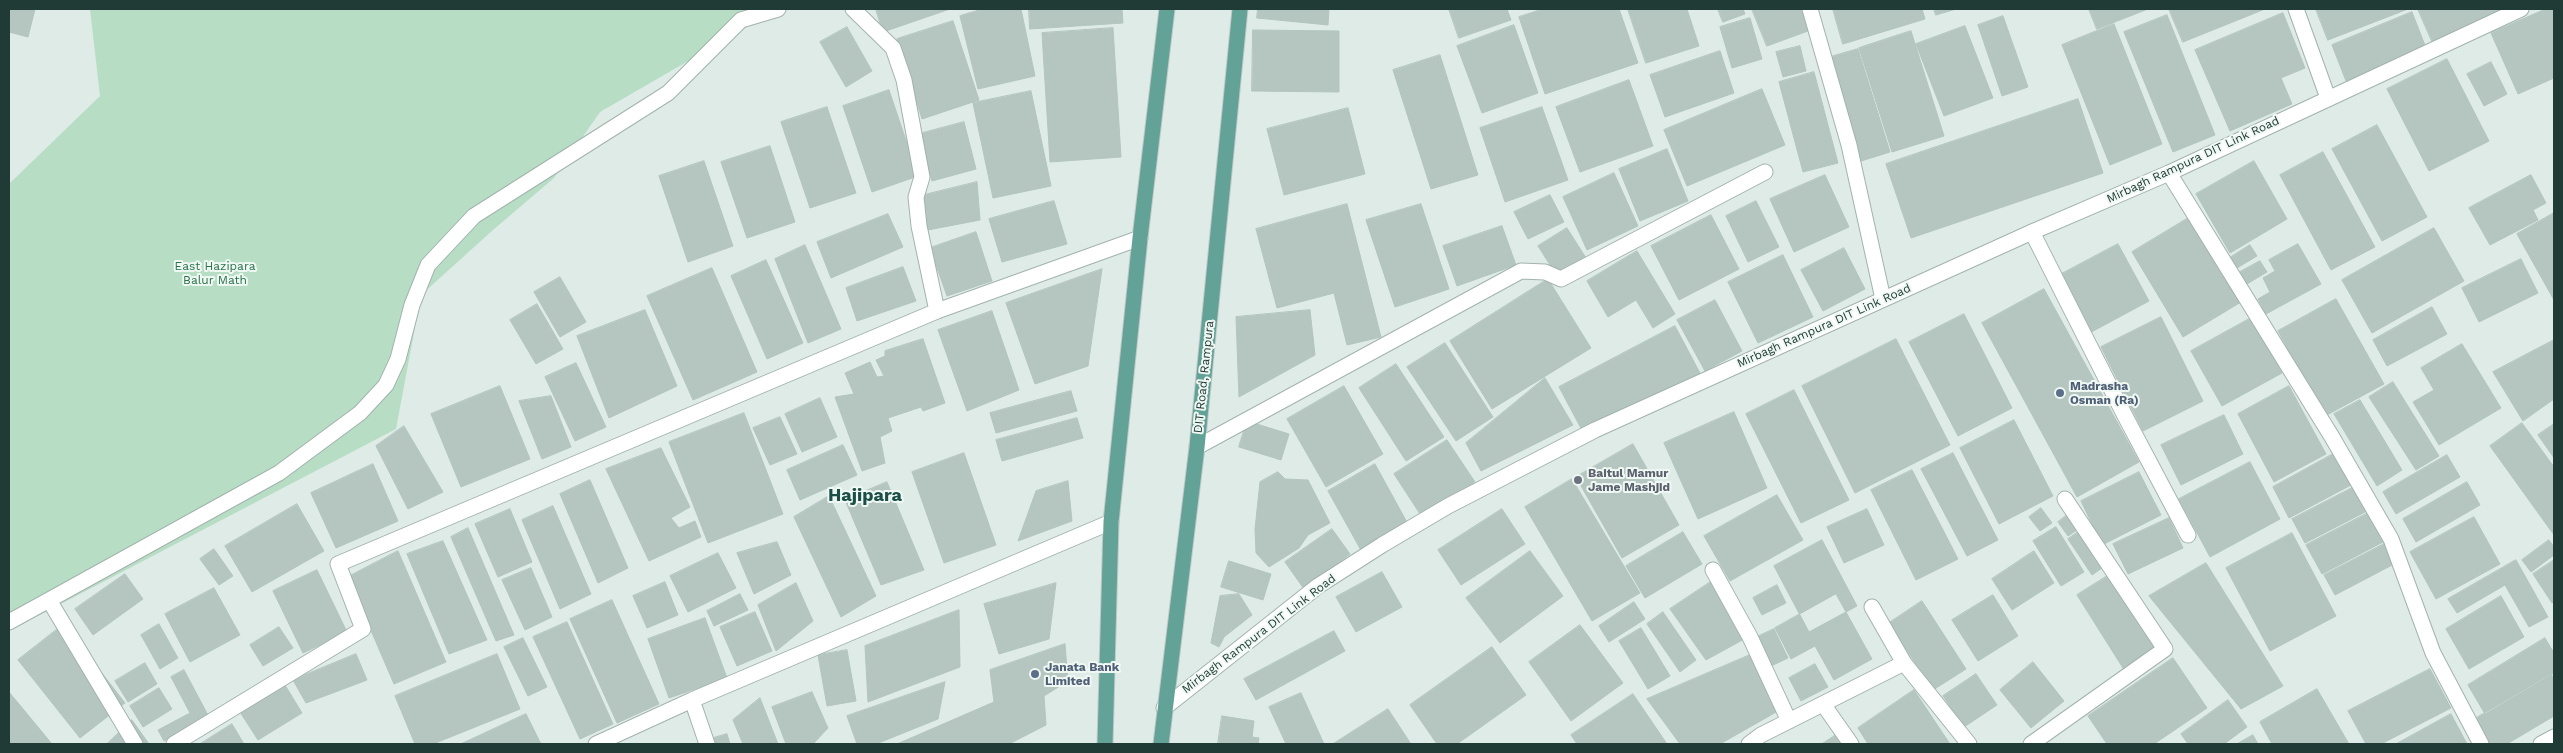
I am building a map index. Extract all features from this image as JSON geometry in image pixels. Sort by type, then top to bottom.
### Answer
[{"type":"main road","points":[[1105,744],[1111,522],[1140,238],[1167,9]]},
{"type":"main road","name":"DIT Road, Rampura","points":[[1161,744],[1197,446],[1240,9]]},
{"type":"street","points":[[9,622],[279,473],[360,414],[386,385],[398,359],[412,305],[428,265],[474,216],[668,93],[742,20],[778,9]]},
{"type":"street","points":[[852,9],[893,48],[904,80],[922,177],[916,197],[919,226],[937,311]]},
{"type":"street","points":[[1810,9],[1849,145],[1883,299]]},
{"type":"street","points":[[2296,9],[2328,98]]},
{"type":"street","name":"Mirbagh Rampura DIT Link Road","points":[[1164,708],[1318,586],[1448,506],[1595,430],[2032,232],[2169,173],[2520,9]]},
{"type":"street","points":[[1197,446],[1521,271],[1544,272],[1561,280],[1765,172]]},
{"type":"street","points":[[2169,173],[2332,437],[2391,539],[2433,653],[2481,744]]},
{"type":"street","points":[[2032,232],[2124,416],[2188,534]]},
{"type":"street","points":[[174,744],[363,629],[338,564],[937,311],[1140,238]]},
{"type":"street","points":[[2031,744],[2165,649],[2066,500]]},
{"type":"street","points":[[596,744],[692,700],[1111,522]]},
{"type":"street","points":[[1713,570],[1750,637],[1789,721]]},
{"type":"street","points":[[49,600],[134,744]]},
{"type":"street","points":[[1872,607],[1904,663],[1969,744]]},
{"type":"street","points":[[1749,744],[1761,735],[1904,663]]},
{"type":"street","points":[[692,700],[707,744]]},
{"type":"street","points":[[1822,704],[1851,744]]},
{"type":"street","points":[[2541,744],[2554,737]]},
{"type":"green space","name":"East Hazipara Balur Math","points":[[90,9],[778,9],[600,112],[554,178],[421,295],[396,429],[9,631],[9,184],[100,96]]},
{"type":"building","points":[[9,9],[35,9],[28,37],[9,32]]},
{"type":"building","points":[[876,9],[950,9],[883,32]]},
{"type":"building","points":[[983,9],[1021,9],[1035,76],[978,89],[960,16]]},
{"type":"building","points":[[1029,9],[1122,9],[1123,23],[1030,29]]},
{"type":"building","points":[[1258,9],[1329,9],[1328,25],[1257,18]]},
{"type":"building","points":[[1449,9],[1507,9],[1511,20],[1459,38]]},
{"type":"building","points":[[1543,9],[1619,9],[1638,63],[1545,94],[1519,17]]},
{"type":"building","points":[[1628,9],[1687,9],[1699,46],[1646,63]]},
{"type":"building","points":[[1718,9],[1743,9],[1745,14],[1723,22]]},
{"type":"building","points":[[1752,9],[1813,9],[1819,27],[1767,46]]},
{"type":"building","points":[[1833,9],[1922,9],[1925,19],[1843,44]]},
{"type":"building","points":[[1934,9],[1956,9],[1936,15]]},
{"type":"building","points":[[2089,9],[2148,9],[2097,29]]},
{"type":"building","points":[[2169,9],[2265,9],[2183,42]]},
{"type":"building","points":[[2316,9],[2408,9],[2328,40]]},
{"type":"building","points":[[2418,9],[2511,9],[2432,41]]},
{"type":"building","points":[[2546,9],[2554,9],[2554,78],[2518,94],[2491,33]]},
{"type":"building","points":[[2412,12],[2426,48],[2346,81],[2332,45]]},
{"type":"building","points":[[2283,13],[2305,68],[2281,78],[2292,104],[2230,131],[2195,50]]},
{"type":"building","points":[[2167,15],[2215,135],[2173,152],[2124,32]]},
{"type":"building","points":[[2003,16],[2028,87],[2002,96],[1978,25]]},
{"type":"building","points":[[1750,18],[1762,59],[1732,68],[1720,27]]},
{"type":"building","points":[[953,21],[979,100],[922,119],[897,39]]},
{"type":"building","points":[[2114,24],[2162,144],[2110,165],[2062,45]]},
{"type":"building","points":[[1514,25],[1538,93],[1482,113],[1457,46]]},
{"type":"building","points":[[1965,26],[1993,98],[1944,116],[1916,44]]},
{"type":"building","points":[[847,27],[872,71],[846,87],[820,42]]},
{"type":"building","points":[[1113,28],[1121,157],[1050,162],[1042,33]]},
{"type":"building","points":[[1253,30],[1339,31],[1339,92],[1252,91]]},
{"type":"building","points":[[1911,31],[1944,136],[1892,152],[1859,48]]},
{"type":"building","points":[[1800,46],[1806,71],[1783,77],[1776,52]]},
{"type":"building","points":[[1858,49],[1890,152],[1858,162],[1827,58]]},
{"type":"building","points":[[1720,51],[1734,93],[1665,117],[1650,75]]},
{"type":"building","points":[[1440,55],[1478,175],[1431,189],[1393,70]]},
{"type":"building","points":[[2447,59],[2489,141],[2429,171],[2387,89]]},
{"type":"building","points":[[2491,62],[2507,94],[2484,106],[2467,74]]},
{"type":"building","points":[[1814,72],[1838,163],[1803,172],[1779,82]]},
{"type":"building","points":[[1629,80],[1653,146],[1580,172],[1556,107]]},
{"type":"building","points":[[1762,89],[1785,145],[1687,186],[1664,130]]},
{"type":"building","points":[[889,90],[918,176],[872,192],[843,106]]},
{"type":"building","points":[[1031,91],[1051,186],[993,198],[973,103]]},
{"type":"building","points":[[2078,99],[2103,173],[1911,238],[1886,164]]},
{"type":"building","points":[[827,107],[856,193],[810,208],[781,122]]},
{"type":"building","points":[[1542,107],[1568,180],[1505,202],[1480,128]]},
{"type":"building","points":[[1348,108],[1365,174],[1284,195],[1267,129]]},
{"type":"building","points":[[964,122],[976,169],[932,181],[919,134]]},
{"type":"building","points":[[2377,125],[2427,217],[2382,241],[2332,149]]},
{"type":"building","points":[[770,146],[795,222],[747,238],[721,162]]},
{"type":"building","points":[[1667,149],[1688,201],[1640,221],[1619,169]]},
{"type":"building","points":[[2323,152],[2375,247],[2331,270],[2280,175]]},
{"type":"building","points":[[704,161],[733,246],[688,262],[659,176]]},
{"type":"building","points":[[2254,161],[2287,219],[2230,253],[2196,194]]},
{"type":"building","points":[[1614,173],[1638,226],[1587,250],[1563,197]]},
{"type":"building","points":[[1825,175],[1849,227],[1794,252],[1770,199]]},
{"type":"building","points":[[2531,175],[2546,203],[2533,210],[2538,220],[2490,245],[2469,208]]},
{"type":"building","points":[[977,182],[980,220],[928,230],[920,196]]},
{"type":"building","points":[[1550,195],[1564,222],[1528,239],[1514,212]]},
{"type":"building","points":[[1054,201],[1067,244],[1002,262],[989,219]]},
{"type":"building","points":[[1756,201],[1779,247],[1748,262],[1726,216]]},
{"type":"building","points":[[1347,204],[1381,337],[1347,345],[1334,293],[1277,308],[1256,229]]},
{"type":"building","points":[[1421,204],[1449,289],[1395,307],[1366,220]]},
{"type":"building","points":[[2554,213],[2554,300],[2517,234]]},
{"type":"building","points":[[888,214],[903,247],[831,278],[817,242]]},
{"type":"building","points":[[1711,215],[1739,269],[1679,300],[1651,246]]},
{"type":"building","points":[[2190,217],[2241,302],[2183,337],[2132,252]]},
{"type":"building","points":[[1502,226],[1516,265],[1457,286],[1443,246]]},
{"type":"building","points":[[1567,228],[1586,258],[1557,276],[1538,246]]},
{"type":"building","points":[[2434,228],[2464,281],[2372,333],[2342,280]]},
{"type":"building","points":[[976,232],[992,281],[947,296],[930,248]]},
{"type":"building","points":[[2118,244],[2149,301],[2084,336],[2054,278]]},
{"type":"building","points":[[2298,244],[2321,284],[2266,314],[2258,299],[2270,292],[2263,278],[2275,271],[2269,260]]},
{"type":"building","points":[[805,245],[841,329],[808,343],[775,259]]},
{"type":"building","points":[[2250,245],[2257,256],[2237,268],[2231,257]]},
{"type":"building","points":[[1844,248],[1865,289],[1823,311],[1801,270]]},
{"type":"building","points":[[1637,251],[1675,314],[1653,328],[1636,300],[1608,317],[1587,281]]},
{"type":"building","points":[[1783,255],[1813,317],[1758,343],[1728,282]]},
{"type":"building","points":[[2521,259],[2538,293],[2479,322],[2462,288]]},
{"type":"building","points":[[766,260],[803,343],[767,359],[731,276]]},
{"type":"building","points":[[2260,261],[2267,272],[2247,284],[2240,272]]},
{"type":"building","points":[[903,267],[916,301],[857,321],[846,288]]},
{"type":"building","points":[[712,268],[757,372],[693,400],[647,296]]},
{"type":"building","points":[[1102,269],[1088,366],[1035,384],[1006,303]]},
{"type":"building","points":[[560,277],[586,322],[560,337],[534,292]]},
{"type":"building","points":[[1548,279],[1591,348],[1492,409],[1450,341]]},
{"type":"building","name":"Madrasha Osman (Ra)","points":[[2044,289],[2139,462],[2077,497],[1982,323]]},
{"type":"building","points":[[2336,299],[2384,384],[2325,416],[2278,331]]},
{"type":"building","points":[[1715,300],[1742,351],[1705,371],[1677,320]]},
{"type":"building","points":[[537,304],[563,349],[536,364],[510,320]]},
{"type":"building","points":[[2432,307],[2447,334],[2387,366],[2373,340]]},
{"type":"building","points":[[645,310],[677,386],[609,418],[577,336]]},
{"type":"building","points":[[1310,310],[1315,355],[1239,397],[1236,317]]},
{"type":"building","points":[[992,311],[1019,390],[967,411],[938,330]]},
{"type":"building","points":[[1964,314],[2012,408],[1958,436],[1909,342]]},
{"type":"building","points":[[2161,317],[2203,401],[2143,431],[2101,347]]},
{"type":"building","points":[[2251,318],[2282,373],[2222,406],[2191,351]]},
{"type":"building","points":[[1675,326],[1700,373],[1584,434],[1559,387]]},
{"type":"building","points":[[923,339],[945,403],[923,411],[921,407],[888,418],[892,431],[880,437],[885,463],[862,471],[835,397],[854,394],[845,373],[870,362],[877,377],[884,376],[876,360],[885,356],[885,351]]},
{"type":"building","points":[[1896,339],[1950,445],[1855,493],[1802,386]]},
{"type":"building","points":[[2554,340],[2554,399],[2523,421],[2493,372]]},
{"type":"building","points":[[1445,343],[1493,417],[1456,441],[1407,367]]},
{"type":"building","points":[[2462,344],[2501,408],[2439,445],[2413,402],[2434,390],[2421,368]]},
{"type":"building","points":[[576,363],[606,427],[575,441],[545,377]]},
{"type":"building","points":[[1396,364],[1444,437],[1406,461],[1359,388]]},
{"type":"building","points":[[1545,378],[1573,425],[1481,471],[1466,443]]},
{"type":"building","points":[[2393,382],[2439,456],[2416,470],[2369,397]]},
{"type":"building","points":[[500,386],[530,459],[461,487],[431,414]]},
{"type":"building","points":[[1344,386],[1383,454],[1326,487],[1287,419]]},
{"type":"building","points":[[2289,386],[2326,454],[2274,482],[2238,414]]},
{"type":"building","points":[[1794,390],[1849,500],[1801,523],[1746,414]]},
{"type":"building","points":[[1071,391],[1077,411],[996,433],[990,413]]},
{"type":"building","points":[[551,396],[571,447],[542,459],[519,401]]},
{"type":"building","points":[[820,398],[837,437],[802,452],[785,414]]},
{"type":"building","points":[[2360,400],[2402,470],[2377,486],[2334,414]]},
{"type":"building","points":[[1734,412],[1767,488],[1698,519],[1664,443]]},
{"type":"building","points":[[744,413],[783,514],[708,543],[669,442]]},
{"type":"building","points":[[2224,415],[2243,454],[2181,485],[2161,445]]},
{"type":"building","points":[[780,417],[797,454],[770,465],[753,428]]},
{"type":"building","points":[[1077,418],[1083,438],[1002,461],[996,440]]},
{"type":"building","points":[[2014,420],[2053,496],[1999,524],[1960,448]]},
{"type":"building","points":[[1247,421],[1289,434],[1281,460],[1239,447]]},
{"type":"building","points":[[2522,423],[2554,467],[2554,535],[2490,446]]},
{"type":"building","points":[[2554,424],[2554,458],[2538,435]]},
{"type":"building","points":[[404,426],[443,492],[408,509],[376,446]]},
{"type":"building","points":[[1447,440],[1475,482],[1422,517],[1394,474]]},
{"type":"building","points":[[1633,444],[1679,525],[1622,558],[1576,477]]},
{"type":"building","points":[[843,445],[857,475],[800,500],[787,470]]},
{"type":"building","points":[[661,448],[690,507],[671,518],[679,528],[695,521],[701,537],[649,561],[606,469]]},
{"type":"building","points":[[964,453],[996,545],[944,563],[912,472]]},
{"type":"building","points":[[1953,453],[1998,540],[1967,556],[1921,469]]},
{"type":"building","points":[[2335,453],[2351,485],[2289,518],[2273,487]]},
{"type":"building","points":[[2447,455],[2460,477],[2396,514],[2383,492]]},
{"type":"building","points":[[2250,462],[2280,519],[2210,557],[2179,499]]},
{"type":"building","points":[[373,464],[398,521],[336,548],[311,493]]},
{"type":"building","points":[[1375,464],[1409,526],[1362,552],[1328,491]]},
{"type":"building","points":[[1912,470],[1958,559],[1916,580],[1871,490]]},
{"type":"building","points":[[1278,472],[1285,479],[1308,480],[1330,523],[1308,535],[1299,548],[1269,567],[1256,553],[1255,529],[1260,482]]},
{"type":"building","points":[[2139,472],[2161,515],[2102,545],[2081,501]]},
{"type":"building","points":[[1572,479],[1640,593],[1592,621],[1525,507]]},
{"type":"building","points":[[590,480],[628,568],[598,583],[560,494]]},
{"type":"building","points":[[1068,481],[1072,521],[1018,541],[1036,491]]},
{"type":"building","points":[[887,482],[924,570],[881,585],[845,500]]},
{"type":"building","points":[[2467,482],[2480,505],[2416,542],[2403,519]]},
{"type":"building","points":[[2354,487],[2367,511],[2305,543],[2292,519]]},
{"type":"building","points":[[1777,495],[1803,540],[1730,581],[1704,536]]},
{"type":"building","points":[[829,496],[876,596],[841,617],[794,517]]},
{"type":"building","points":[[297,504],[324,551],[252,592],[225,546]]},
{"type":"building","points":[[553,506],[591,594],[560,609],[522,520]]},
{"type":"building","points":[[2041,508],[2052,523],[2040,531],[2029,517]]},
{"type":"building","points":[[510,509],[532,562],[498,577],[475,524]]},
{"type":"building","points":[[1502,509],[1525,544],[1461,585],[1438,550]]},
{"type":"building","points":[[1867,509],[1884,545],[1844,563],[1827,527]]},
{"type":"building","points":[[2070,513],[2080,528],[2068,536],[2058,522]]},
{"type":"building","points":[[2368,513],[2383,542],[2322,574],[2306,545]]},
{"type":"building","points":[[2474,517],[2500,564],[2436,599],[2410,552]]},
{"type":"building","points":[[2169,518],[2183,548],[2128,574],[2113,544]]},
{"type":"building","points":[[2087,526],[2112,561],[2092,575],[2068,539]]},
{"type":"building","points":[[2056,527],[2084,572],[2061,586],[2033,541]]},
{"type":"building","points":[[468,528],[514,635],[496,641],[451,537]]},
{"type":"building","points":[[1332,529],[1350,554],[1304,589],[1285,562]]},
{"type":"building","points":[[1683,532],[1702,564],[1645,598],[1626,566]]},
{"type":"building","points":[[2292,533],[2336,616],[2270,651],[2226,568]]},
{"type":"building","points":[[1822,540],[1857,606],[1809,632],[1774,566]]},
{"type":"building","points":[[2549,540],[2554,547],[2554,555],[2531,572],[2522,560]]},
{"type":"building","points":[[443,541],[487,640],[449,654],[407,554]]},
{"type":"building","points":[[777,542],[791,575],[754,594],[737,553]]},
{"type":"building","points":[[2386,543],[2396,563],[2335,595],[2324,575]]},
{"type":"building","points":[[214,549],[233,576],[219,585],[200,559]]},
{"type":"building","points":[[398,551],[446,662],[394,684],[348,577]]},
{"type":"building","points":[[1530,551],[1563,596],[1500,643],[1466,598]]},
{"type":"building","points":[[2034,551],[2054,583],[2012,610],[1992,579]]},
{"type":"building","points":[[718,553],[736,588],[688,612],[670,576]]},
{"type":"building","points":[[2516,560],[2548,617],[2529,627],[2505,585],[2457,613],[2448,599]]},
{"type":"building","points":[[2554,560],[2554,601],[2552,603],[2533,574]]},
{"type":"building","points":[[1229,561],[1271,574],[1263,600],[1221,587]]},
{"type":"building","points":[[2206,563],[2283,686],[2241,709],[2149,596]]},
{"type":"building","points":[[531,568],[552,617],[525,630],[502,580]]},
{"type":"building","points":[[2120,568],[2171,649],[2128,676],[2077,595]]},
{"type":"building","points":[[317,570],[347,632],[303,653],[273,591]]},
{"type":"building","points":[[1382,572],[1402,607],[1356,632],[1336,597]]},
{"type":"building","points":[[125,574],[143,599],[93,635],[75,609]]},
{"type":"building","points":[[1715,579],[1746,638],[1706,660],[1670,609]]},
{"type":"building","points":[[665,582],[678,615],[647,628],[633,596]]},
{"type":"building","points":[[796,583],[813,621],[776,651],[758,605]]},
{"type":"building","points":[[1056,583],[1049,639],[999,654],[984,604]]},
{"type":"building","points":[[1777,585],[1786,603],[1762,615],[1753,598]]},
{"type":"building","points":[[214,588],[240,635],[190,662],[165,614]]},
{"type":"building","points":[[740,594],[748,610],[714,626],[707,611]]},
{"type":"building","points":[[1239,594],[1252,615],[1224,637],[1219,647],[1211,643],[1220,596]]},
{"type":"building","points":[[1836,594],[1872,659],[1834,680],[1815,646],[1791,659],[1775,628]]},
{"type":"building","points":[[1993,595],[2018,636],[1978,661],[1952,620]]},
{"type":"building","points":[[2501,596],[2524,637],[2469,669],[2446,629]]},
{"type":"building","points":[[612,600],[659,704],[617,723],[570,619]]},
{"type":"building","points":[[1922,601],[1966,669],[1933,690],[1889,623]]},
{"type":"building","points":[[1634,602],[1645,619],[1609,642],[1599,626]]},
{"type":"building","points":[[959,610],[960,667],[868,702],[865,646]]},
{"type":"building","points":[[755,612],[772,651],[737,666],[720,627]]},
{"type":"building","points":[[1663,612],[1696,660],[1680,672],[1647,624]]},
{"type":"building","points":[[705,618],[727,678],[669,698],[648,639]]},
{"type":"building","points":[[567,622],[613,724],[580,739],[533,637]]},
{"type":"building","points":[[64,624],[125,703],[80,738],[18,660]]},
{"type":"building","points":[[159,624],[178,658],[160,669],[141,635]]},
{"type":"building","points":[[1580,625],[1623,683],[1571,721],[1529,662]]},
{"type":"building","points":[[279,627],[293,648],[263,666],[250,645]]},
{"type":"building","points":[[1641,628],[1670,676],[1648,689],[1619,641]]},
{"type":"building","points":[[1774,629],[1788,658],[1769,667],[1755,638]]},
{"type":"building","points":[[1334,631],[1345,651],[1256,700],[1244,679]]},
{"type":"building","points":[[523,638],[547,687],[528,696],[504,647]]},
{"type":"building","points":[[2545,638],[2554,653],[2554,673],[2485,714],[2468,685]]},
{"type":"building","points":[[1065,644],[1068,681],[1044,696],[1046,725],[1009,744],[897,744],[994,702],[990,670]]},
{"type":"building","points":[[1492,647],[1526,695],[1457,744],[1437,744],[1410,705]]},
{"type":"building","points":[[847,650],[856,701],[827,706],[818,655]]},
{"type":"building","points":[[356,654],[367,680],[306,703],[293,680]]},
{"type":"building","points":[[497,654],[520,709],[433,744],[415,744],[395,696]]},
{"type":"building","points":[[1750,655],[1778,711],[1720,744],[1680,744],[1647,699]]},
{"type":"building","points":[[2173,658],[2207,708],[2154,744],[2107,744],[2088,716]]},
{"type":"building","points":[[2033,662],[2064,701],[2031,728],[2000,690]]},
{"type":"building","points":[[145,663],[157,684],[128,702],[115,681]]},
{"type":"building","points":[[1815,664],[1828,687],[1801,701],[1789,678]]},
{"type":"building","points":[[2430,669],[2451,708],[2381,744],[2366,744],[2348,711]]},
{"type":"building","points":[[184,670],[209,717],[164,741],[158,730],[190,713],[171,677]]},
{"type":"building","points":[[1976,674],[1997,705],[1964,727],[1943,696]]},
{"type":"building","points":[[2551,674],[2554,680],[2554,716],[2507,744],[2487,744],[2473,720]]},
{"type":"building","points":[[945,682],[938,719],[876,744],[857,744],[847,716]]},
{"type":"building","points":[[285,685],[302,713],[258,740],[240,712]]},
{"type":"building","points":[[159,688],[172,709],[143,727],[130,706]]},
{"type":"building","points":[[2317,689],[2349,744],[2272,744],[2260,722]]},
{"type":"building","points":[[1914,690],[1950,744],[1868,744],[1858,728]]},
{"type":"building","points":[[9,692],[52,744],[9,744]]},
{"type":"building","points":[[812,692],[828,728],[813,744],[786,744],[772,707]]},
{"type":"building","points":[[1301,693],[1324,744],[1286,744],[1269,707]]},
{"type":"building","points":[[1633,694],[1667,744],[1577,744],[1571,735]]},
{"type":"building","points":[[760,698],[778,744],[743,744],[733,720]]},
{"type":"building","points":[[2228,700],[2247,727],[2224,744],[2188,744],[2181,734]]},
{"type":"building","points":[[1388,709],[1411,744],[1333,744]]},
{"type":"building","points":[[526,714],[541,744],[461,744]]},
{"type":"building","points":[[2451,714],[2467,744],[2396,744]]},
{"type":"building","points":[[1222,716],[1254,721],[1252,737],[1259,738],[1258,744],[1218,744]]},
{"type":"building","points":[[132,720],[149,744],[107,744]]},
{"type":"building","points":[[232,724],[244,744],[200,744]]},
{"type":"building","points":[[727,734],[730,744],[712,744],[710,739]]},
{"type":"building","points":[[1836,735],[1843,744],[1822,744]]},
{"type":"building","points":[[2253,735],[2258,744],[2237,744]]},
{"type":"place","name":"Madrasha Osman (Ra)","points":[[2060,393]]},
{"type":"place","name":"Baitul Mamur Jame Mashjid","points":[[1578,480]]},
{"type":"place","name":"Janata Bank Limited","points":[[1035,674]]},
{"type":"district","name":"Hajipara","points":[[865,496]]}]
